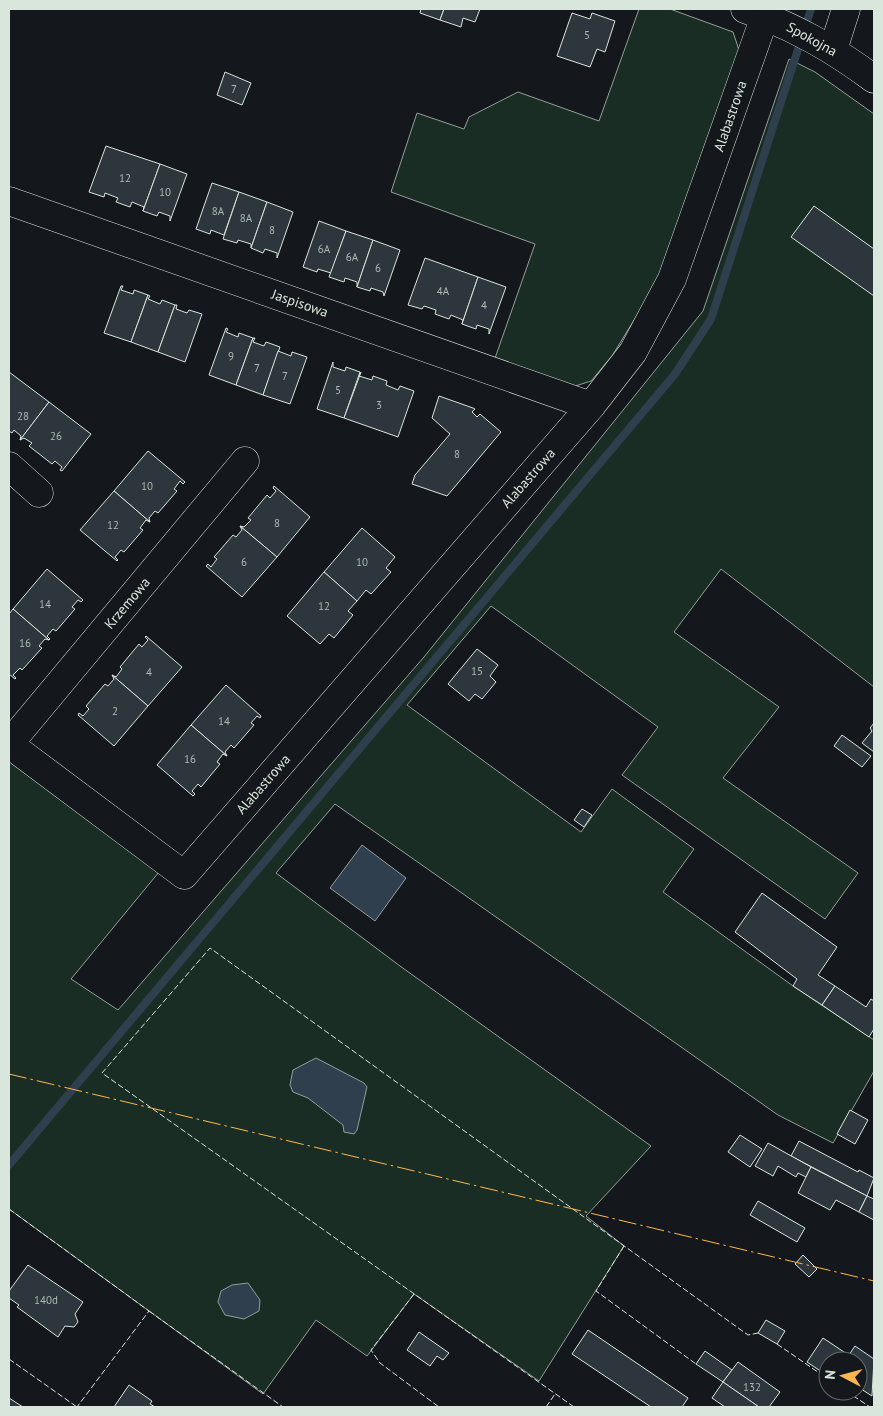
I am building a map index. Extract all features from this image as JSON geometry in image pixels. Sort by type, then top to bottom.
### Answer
[{"type":"street","points":[[813,38],[846,9]]},
{"type":"street","name":"Spokojna","points":[[755,12],[813,38],[874,79]]},
{"type":"street","name":"Alabastrowa","points":[[184,875],[591,406],[633,352],[672,279],[755,12]]},
{"type":"street","name":"Jaspisowa","points":[[9,201],[591,406]]},
{"type":"street","name":"Krzemowa","points":[[184,875],[9,744],[245,461]]},
{"type":"street","points":[[9,466],[39,493]]},
{"type":"green space","points":[[639,9],[670,9],[733,32],[741,56],[655,286],[612,356],[591,381],[569,388],[494,361],[535,244],[391,192],[417,113],[464,129],[469,117],[518,92],[599,121]]},
{"type":"green space","points":[[789,59],[815,72],[874,114],[874,687],[721,569],[674,632],[779,707],[723,778],[858,873],[825,919],[622,775],[658,727],[491,606],[407,705],[581,832],[612,789],[694,849],[663,892],[793,986],[874,1040],[874,1071],[833,1143],[778,1115],[335,804],[276,873],[400,966],[651,1146],[586,1216],[624,1246],[539,1381],[414,1294],[367,1356],[316,1320],[263,1394],[9,1209],[9,757],[159,872],[71,979],[118,1010],[424,657],[703,311]]},
{"type":"water","points":[[362,845],[406,878],[375,921],[330,888]]},
{"type":"water","points":[[316,1058],[364,1083],[367,1087],[357,1130],[354,1134],[344,1132],[343,1125],[308,1098],[293,1092],[290,1085],[293,1070]]},
{"type":"water","points":[[248,1283],[260,1300],[259,1311],[244,1319],[225,1315],[218,1302],[221,1291],[232,1285]]},
{"type":"building","points":[[421,9],[444,9],[440,20],[420,13]]},
{"type":"building","points":[[444,9],[480,9],[475,22],[463,18],[461,27],[440,20]]},
{"type":"building","points":[[572,13],[590,19],[592,13],[615,21],[605,52],[597,49],[590,67],[557,56]]},
{"type":"building","points":[[225,72],[251,83],[242,105],[217,95]]},
{"type":"building","points":[[106,146],[160,164],[143,211],[144,207],[132,202],[130,207],[116,202],[118,198],[105,193],[104,197],[89,192]]},
{"type":"building","points":[[160,164],[187,174],[170,221],[170,216],[159,212],[157,216],[143,211]]},
{"type":"building","points":[[212,183],[239,192],[224,235],[211,230],[210,234],[196,229]]},
{"type":"building","points":[[239,192],[267,202],[251,248],[251,244],[238,240],[237,243],[223,239]]},
{"type":"building","points":[[267,202],[293,212],[277,258],[277,253],[265,249],[263,253],[251,248]]},
{"type":"building","points":[[814,206],[874,249],[874,296],[791,237]]},
{"type":"building","points":[[319,221],[346,231],[331,273],[318,269],[317,272],[303,267]]},
{"type":"building","points":[[346,231],[373,240],[357,287],[357,282],[345,278],[344,282],[329,277]]},
{"type":"building","points":[[373,240],[400,250],[384,296],[383,292],[371,288],[370,291],[357,287]]},
{"type":"building","points":[[425,258],[478,277],[462,324],[463,320],[451,315],[449,319],[435,314],[436,310],[424,306],[422,309],[408,305]]},
{"type":"building","points":[[478,277],[506,287],[489,334],[489,329],[477,325],[476,329],[462,324]]},
{"type":"building","points":[[121,286],[123,286],[121,290],[133,294],[134,290],[148,295],[131,342],[104,333]]},
{"type":"building","points":[[148,295],[150,296],[148,299],[160,304],[162,300],[175,305],[158,352],[131,342]]},
{"type":"building","points":[[175,305],[177,305],[176,309],[187,313],[189,310],[202,314],[185,362],[158,352]]},
{"type":"building","points":[[226,328],[228,329],[226,332],[238,337],[239,333],[253,338],[236,385],[209,375]]},
{"type":"building","points":[[253,338],[255,338],[253,342],[264,346],[266,342],[280,347],[263,395],[236,385]]},
{"type":"building","points":[[278,351],[291,356],[292,352],[307,357],[290,404],[263,395]]},
{"type":"building","points":[[333,362],[333,367],[345,371],[346,367],[360,372],[344,418],[317,409]]},
{"type":"building","points":[[9,372],[49,402],[20,440],[21,436],[14,430],[12,433],[9,431]]},
{"type":"building","points":[[359,376],[372,380],[373,376],[387,381],[386,385],[398,390],[400,386],[414,391],[398,437],[344,418]]},
{"type":"building","points":[[439,396],[475,409],[472,412],[477,417],[480,414],[501,432],[447,496],[412,484],[415,475],[450,434],[432,418]]},
{"type":"building","points":[[49,402],[91,434],[62,471],[60,470],[62,467],[55,461],[52,464],[29,446],[32,443],[24,438],[20,440]]},
{"type":"building","points":[[148,451],[185,482],[183,484],[180,481],[174,489],[177,491],[158,513],[155,511],[149,518],[150,522],[114,491]]},
{"type":"building","points":[[274,486],[310,517],[277,557],[240,526],[244,527],[251,520],[248,518],[267,495],[270,498],[276,491],[273,488]]},
{"type":"building","points":[[114,491],[150,522],[146,520],[140,528],[143,530],[124,552],[121,550],[115,557],[117,561],[80,530]]},
{"type":"building","points":[[240,526],[277,557],[242,597],[206,566],[208,564],[211,567],[217,559],[214,557],[233,535],[236,537],[242,530]]},
{"type":"building","points":[[362,528],[395,557],[386,568],[391,572],[371,594],[366,590],[357,601],[324,572]]},
{"type":"building","points":[[47,569],[83,600],[81,602],[78,600],[72,607],[75,609],[56,631],[53,629],[47,636],[49,640],[13,609]]},
{"type":"building","points":[[324,572],[357,601],[348,611],[353,615],[334,638],[329,634],[320,644],[287,616]]},
{"type":"building","points":[[13,609],[49,640],[45,639],[39,646],[42,648],[22,670],[20,668],[13,675],[15,679],[9,674],[9,614]]},
{"type":"building","points":[[146,636],[182,667],[148,706],[112,675],[116,677],[122,669],[120,667],[139,644],[142,647],[148,640]]},
{"type":"building","points":[[477,649],[498,665],[490,676],[496,682],[482,699],[475,694],[469,701],[448,684]]},
{"type":"building","points":[[112,675],[148,706],[114,746],[78,715],[79,713],[83,716],[89,709],[86,706],[105,684],[108,686],[114,679]]},
{"type":"building","points":[[226,685],[261,716],[260,718],[257,716],[251,723],[254,725],[234,748],[231,745],[225,752],[227,756],[191,725]]},
{"type":"building","points":[[874,723],[874,752],[862,743],[872,731],[870,728]]},
{"type":"building","points":[[191,725],[227,756],[223,754],[217,762],[220,764],[201,787],[198,784],[192,791],[195,794],[193,796],[157,765]]},
{"type":"building","points":[[842,735],[871,756],[862,767],[834,746]]},
{"type":"building","points":[[582,809],[592,815],[584,827],[574,820]]},
{"type":"building","points":[[762,893],[837,947],[818,975],[835,986],[822,1005],[793,986],[797,979],[735,932]]},
{"type":"building","points":[[835,986],[866,1007],[871,999],[874,1001],[874,1029],[869,1037],[822,1005]]},
{"type":"building","points":[[850,1110],[868,1120],[855,1144],[837,1134]]},
{"type":"building","points":[[740,1135],[762,1149],[750,1167],[728,1152]]},
{"type":"building","points":[[799,1141],[858,1172],[859,1170],[874,1178],[867,1196],[791,1156]]},
{"type":"building","points":[[768,1143],[811,1167],[806,1177],[798,1173],[796,1177],[778,1166],[773,1176],[755,1166]]},
{"type":"building","points":[[811,1167],[867,1196],[859,1212],[836,1200],[830,1210],[798,1193]]},
{"type":"building","points":[[867,1196],[874,1199],[874,1220],[859,1212]]},
{"type":"building","points":[[758,1201],[805,1228],[797,1242],[750,1215]]},
{"type":"building","points":[[803,1255],[817,1269],[809,1277],[795,1264]]},
{"type":"building","points":[[28,1265],[83,1302],[75,1314],[78,1322],[74,1327],[65,1326],[58,1337],[17,1307],[19,1305],[9,1298],[9,1291]]},
{"type":"building","points":[[766,1320],[785,1331],[777,1344],[758,1333]]},
{"type":"building","points":[[588,1330],[688,1398],[682,1407],[651,1407],[572,1354]]},
{"type":"building","points":[[419,1332],[449,1353],[443,1360],[437,1356],[430,1366],[407,1350]]},
{"type":"building","points":[[823,1338],[842,1351],[818,1351],[818,1369],[807,1362]]},
{"type":"building","points":[[855,1346],[862,1351],[852,1351]]},
{"type":"building","points":[[705,1351],[732,1370],[723,1382],[696,1364]]},
{"type":"building","points":[[868,1355],[874,1359],[872,1396],[868,1393]]},
{"type":"building","points":[[738,1362],[780,1392],[769,1407],[759,1407],[723,1382]]},
{"type":"building","points":[[723,1382],[759,1407],[725,1407],[712,1398]]},
{"type":"building","points":[[129,1385],[152,1401],[150,1404],[155,1407],[114,1407]]},
{"type":"building","points":[[9,1398],[23,1407],[9,1407]]},
{"type":"waterway","points":[[9,1165],[675,374],[711,319],[811,9]]},
{"type":"fence","points":[[574,1407],[102,1073],[210,948],[748,1335],[758,1333]]},
{"type":"fence","points":[[9,1209],[149,1311],[77,1407]]},
{"type":"fence","points":[[624,1246],[596,1291],[696,1364]]},
{"type":"fence","points":[[414,1294],[371,1350],[380,1363],[439,1407]]},
{"type":"fence","points":[[149,1311],[283,1407]]},
{"type":"fence","points":[[777,1344],[818,1372]]},
{"type":"fence","points":[[9,1359],[77,1407]]},
{"type":"fence","points":[[546,1407],[555,1394]]},
{"type":"fence","points":[[861,1401],[870,1407]]},
{"type":"power","points":[[9,1074],[874,1281]]}]
